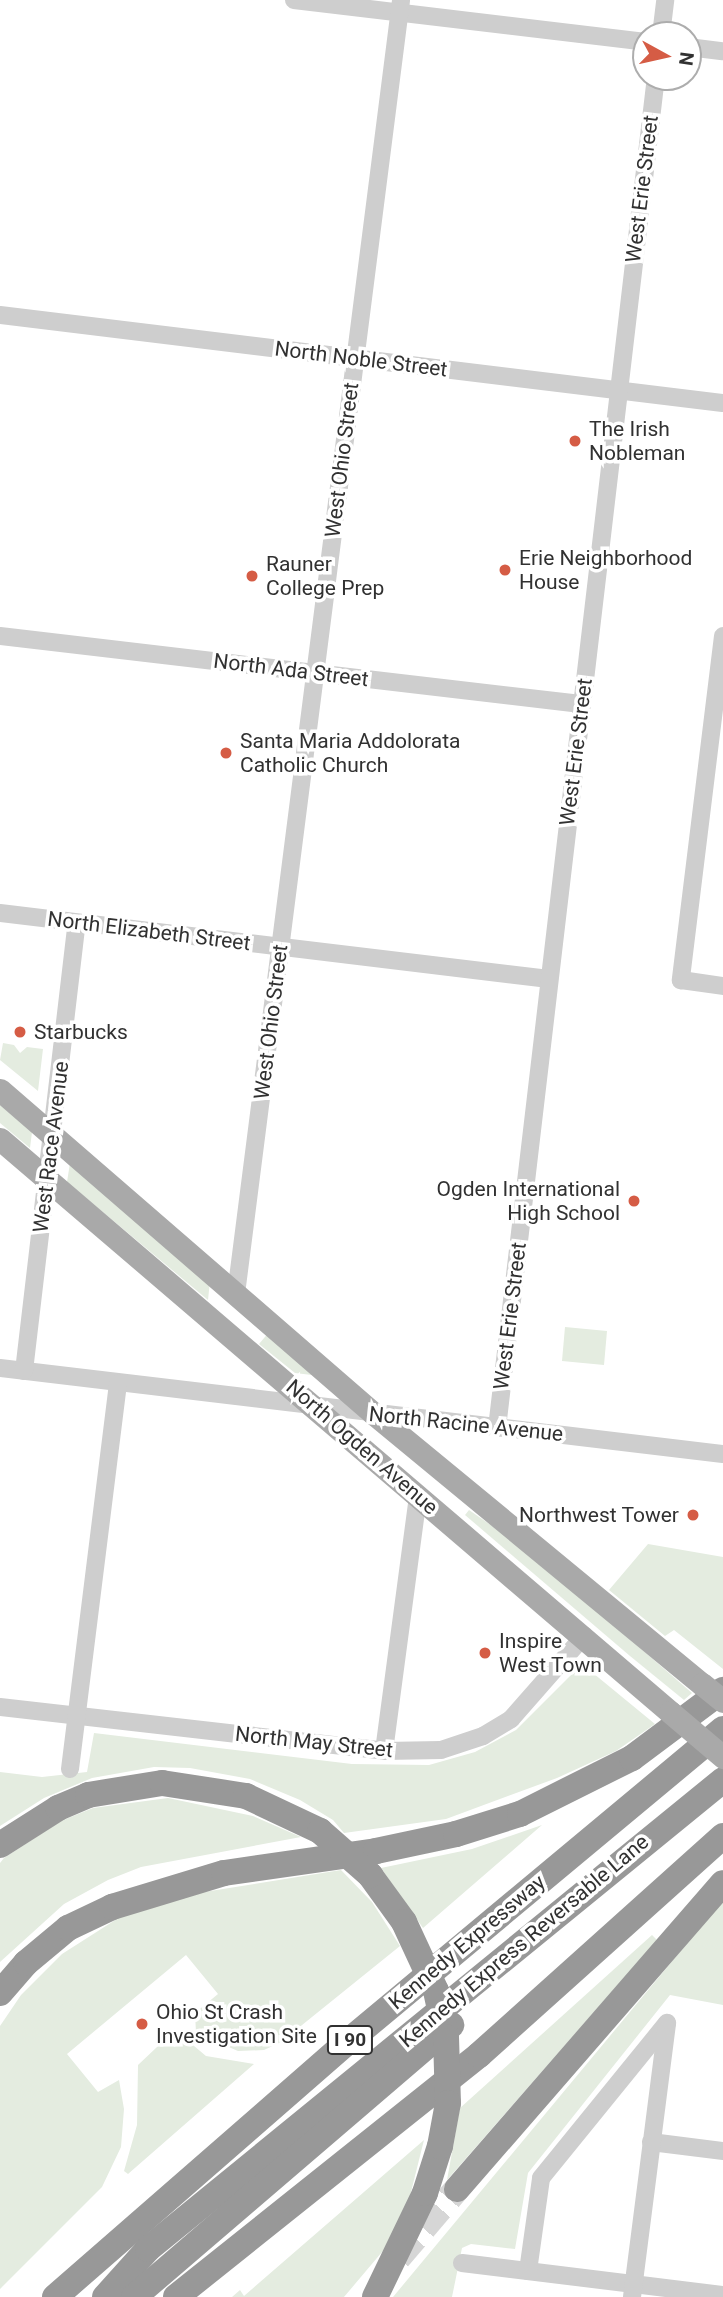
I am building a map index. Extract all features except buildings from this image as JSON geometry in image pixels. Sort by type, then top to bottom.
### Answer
[{"type":"highway","points":[[0,1993],[26,1963],[68,1928],[112,1907],[224,1873],[376,1851],[456,1834],[520,1814],[632,1758],[713,1687]]},
{"type":"highway","name":"Kennedy Expressway","points":[[55,2297],[364,2027],[679,1768],[723,1728]]},
{"type":"highway","name":"I 90","points":[[679,1768],[723,1736]]},
{"type":"highway","name":"Kennedy Express Reversable Lane","points":[[105,2297],[148,2249],[723,1780]]},
{"type":"highway","points":[[0,1845],[48,1814],[88,1795],[162,1783],[246,1796],[320,1831],[370,1875],[404,1922],[436,1991],[446,2037],[447,2104],[440,2146],[425,2193],[375,2297]]},
{"type":"highway","name":"I 90","points":[[134,2297],[661,1843],[698,1800]]},
{"type":"highway","points":[[176,2297],[479,2055],[723,1836]]},
{"type":"highway","points":[[457,2189],[723,1883]]},
{"type":"main road","name":"North Ogden Avenue","points":[[0,1090],[374,1414],[713,1687],[723,1701]]},
{"type":"main road","name":"North Ogden Avenue","points":[[0,1139],[723,1756]]},
{"type":"street","points":[[294,0],[400,6],[632,40]]},
{"type":"street","points":[[663,21],[665,0]]},
{"type":"street","name":"West Ohio Street","points":[[236,1294],[400,6]]},
{"type":"street","points":[[702,49],[723,51]]},
{"type":"street","name":"West Erie Street","points":[[497,1428],[654,91]]},
{"type":"street","name":"North Noble Street","points":[[0,315],[723,402]]},
{"type":"street","name":"North Ada Street","points":[[0,636],[581,704]]},
{"type":"street","points":[[723,636],[681,980],[723,986]]},
{"type":"street","name":"North Elizabeth Street","points":[[0,913],[549,979]]},
{"type":"street","name":"West Race Avenue","points":[[24,1371],[77,923]]},
{"type":"street","name":"North Racine Avenue","points":[[0,1368],[723,1454]]},
{"type":"street","points":[[70,1769],[118,1382]]},
{"type":"street","points":[[384,1751],[418,1496]]},
{"type":"street","name":"North May Street","points":[[0,1707],[384,1751],[441,1750],[483,1736],[529,1702],[584,1636]]},
{"type":"street","points":[[527,2271],[541,2178],[667,2023],[633,2291]]},
{"type":"street","points":[[651,2142],[723,2151]]},
{"type":"street","points":[[462,2263],[527,2271],[633,2291],[723,2295]]},
{"type":"shaded area","points":[[3,1043],[14,1045],[20,1053],[27,1047],[43,1049],[38,1091],[0,1060]]},
{"type":"shaded area","points":[[0,1105],[32,1132],[30,1148],[0,1123]]},
{"type":"shaded area","points":[[70,1163],[210,1281],[208,1300],[67,1182]]},
{"type":"shaded area","points":[[565,1327],[607,1331],[604,1365],[562,1361]]},
{"type":"shaded area","points":[[270,1331],[320,1376],[295,1373],[259,1344]]},
{"type":"shaded area","points":[[469,1510],[527,1550],[692,1693],[684,1700],[630,1656],[465,1515]]},
{"type":"shaded area","points":[[648,1544],[723,1557],[723,1669],[674,1630],[665,1636],[609,1590]]},
{"type":"shaded area","points":[[582,1664],[655,1724],[616,1751],[557,1778],[446,1819],[344,1833],[333,1820],[300,1800],[250,1779],[190,1768],[154,1767],[92,1778],[44,1798],[0,1826],[0,1772],[42,1777],[87,1772],[94,1733],[352,1764],[429,1765],[475,1752],[516,1730]]},
{"type":"shaded area","points":[[168,1798],[253,1816],[301,1837],[141,1867],[108,1880],[64,1904],[0,1962],[0,1863],[4,1858],[61,1821],[93,1808]]},
{"type":"shaded area","points":[[542,1825],[423,1928],[381,1868],[472,1849]]},
{"type":"shaded area","points":[[341,1870],[372,1902],[400,1946],[281,2042],[264,2050],[238,2051],[196,2033],[195,2013],[218,1994],[186,1955],[67,2054],[98,2092],[119,2080],[124,2109],[121,2147],[102,2187],[0,2289],[0,2026],[21,1995],[62,1954],[120,1917],[204,1892]]},
{"type":"shaded area","points":[[723,1900],[723,2005],[670,1995],[528,2173],[515,2249],[471,2244],[462,2248],[452,2297],[393,2297]]},
{"type":"shaded area","points":[[652,1935],[657,1940],[447,2180],[460,2108]]},
{"type":"shaded area","points":[[175,2030],[206,2056],[254,2064],[128,2174],[124,2171],[137,2125],[138,2065]]},
{"type":"shaded area","points":[[424,2140],[409,2200],[393,2239],[344,2297],[232,2297],[240,2290],[244,2296]]},
{"type":"tunnel","points":[[398,2258],[457,2189]]},
{"type":"place","name":"The Irish Nobleman","points":[[575,441]]},
{"type":"place","name":"Erie Neighborhood House","points":[[505,570]]},
{"type":"place","name":"Rauner College Prep","points":[[252,576]]},
{"type":"place","name":"Santa Maria Addolorata Catholic Church","points":[[226,753]]},
{"type":"place","name":"Starbucks","points":[[20,1032]]},
{"type":"place","name":"Ogden International High School","points":[[634,1201]]},
{"type":"place","name":"Northwest Tower","points":[[693,1515]]},
{"type":"place","name":"Inspire West Town","points":[[485,1653]]},
{"type":"place","name":"Ohio St Crash Investigation Site","points":[[142,2024]]}]
